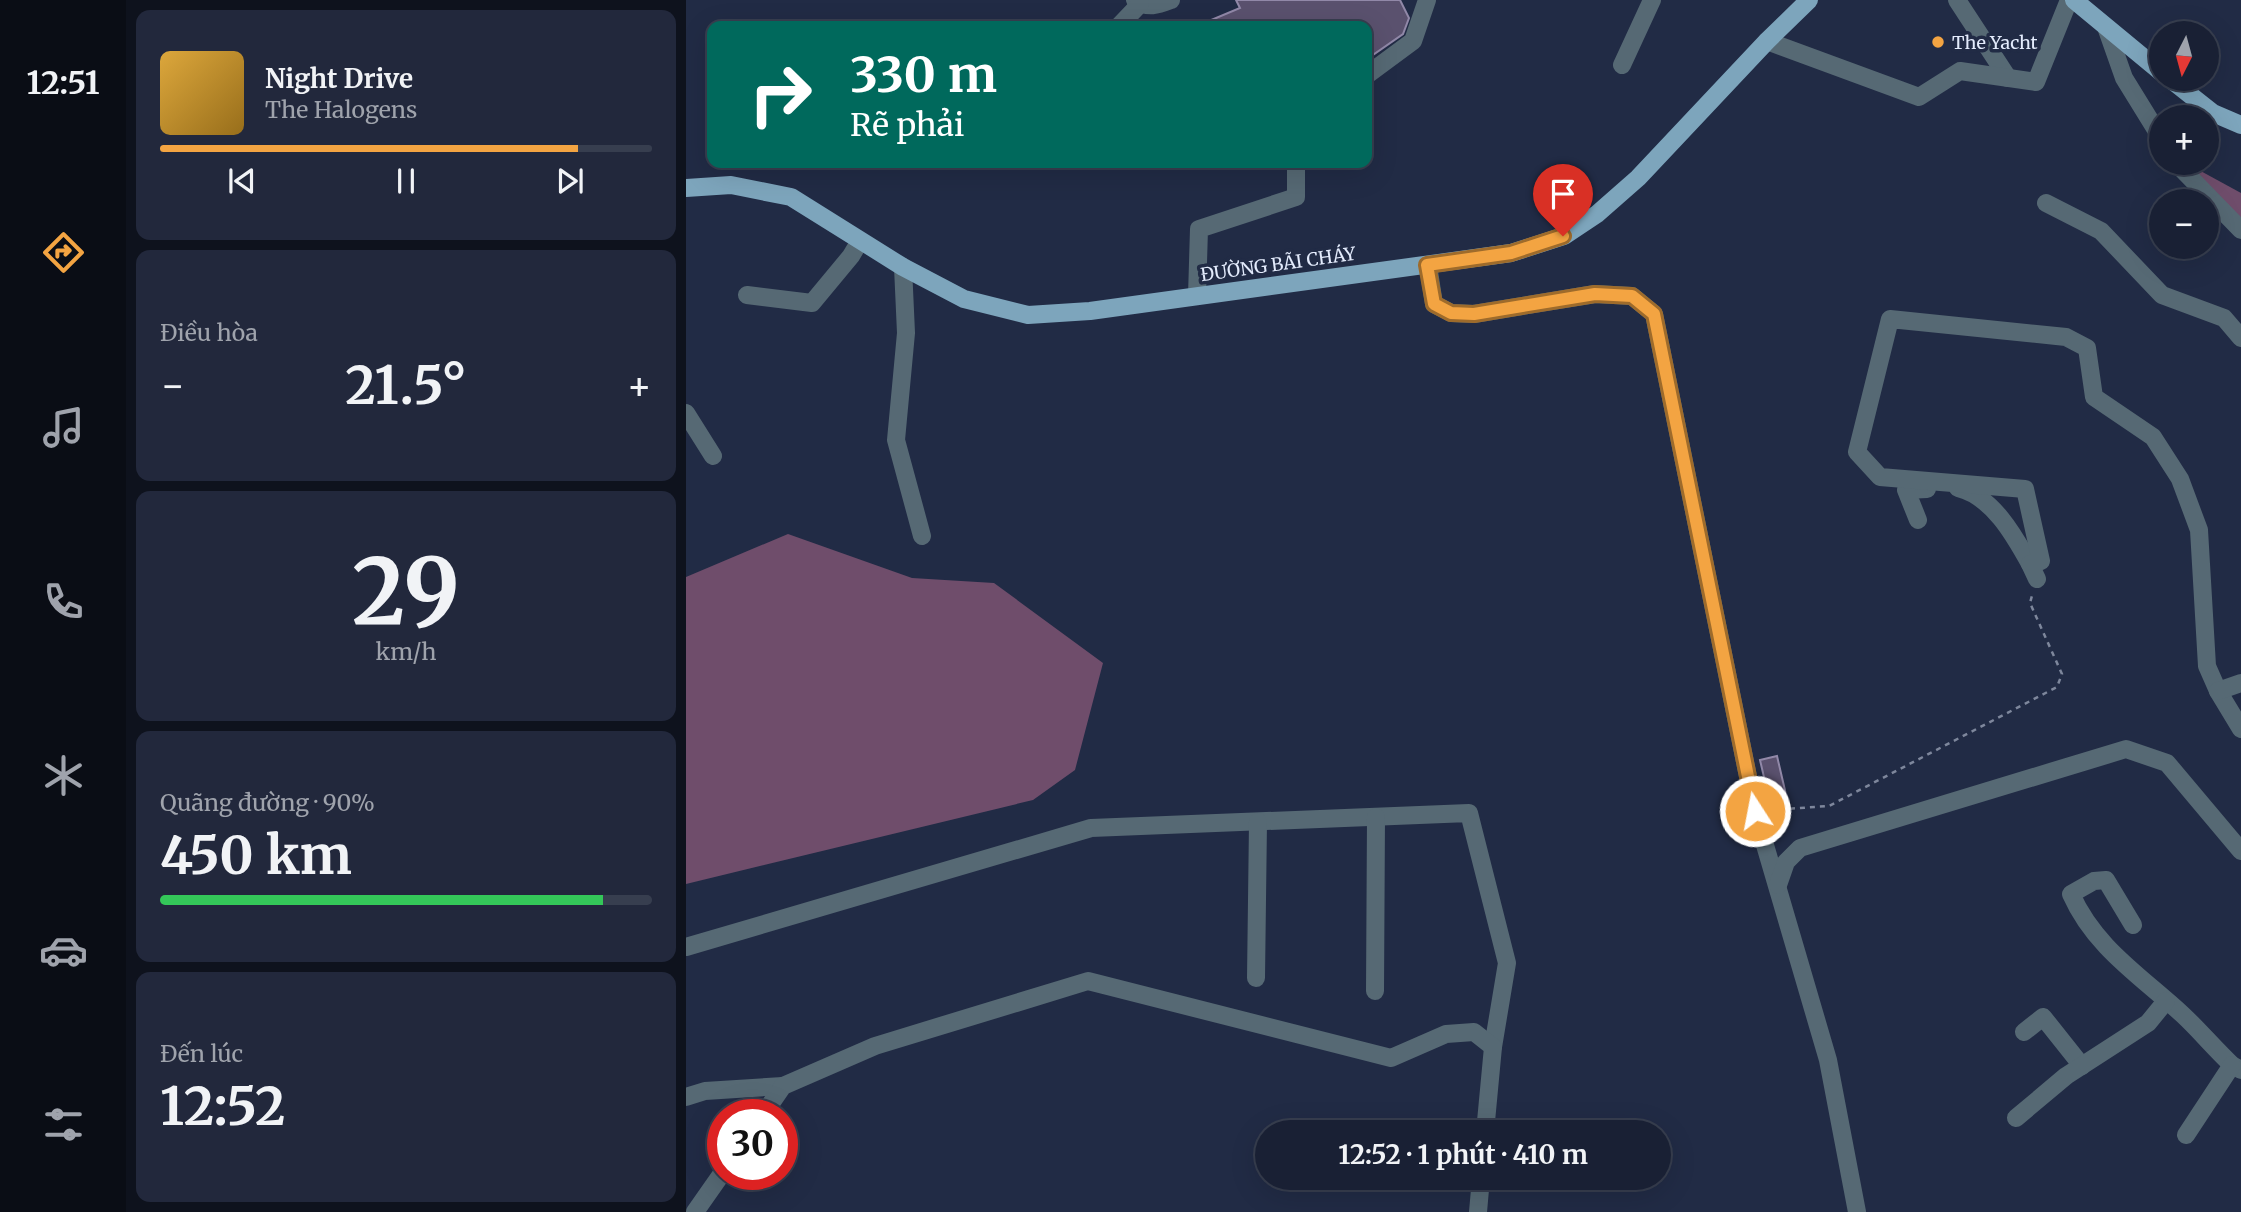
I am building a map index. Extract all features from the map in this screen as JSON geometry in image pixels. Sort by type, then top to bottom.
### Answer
[{"type":"main road","name":"ĐƯỜNG BÃI CHÁY","points":[[686,188],[731,185],[791,197],[860,242],[964,299],[1028,315],[1090,311],[1511,253],[1563,236],[1597,214],[1638,178],[1809,0]]},
{"type":"main road","points":[[2071,0],[2149,62]]},
{"type":"main road","points":[[2185,91],[2213,113],[2241,125]]},
{"type":"street","points":[[1123,21],[1138,2],[1155,6],[1171,0]]},
{"type":"street","points":[[1372,71],[1413,41],[1427,0]]},
{"type":"street","points":[[1622,65],[1652,0]]},
{"type":"street","points":[[1956,0],[2008,78]]},
{"type":"street","points":[[1767,41],[1919,97],[1960,71],[2036,82],[2071,0]]},
{"type":"street","points":[[2106,27],[2124,78],[2149,119]]},
{"type":"street","points":[[1197,296],[1199,229],[1296,197],[1296,168]]},
{"type":"street","points":[[2188,175],[2241,230]]},
{"type":"street","points":[[2046,203],[2101,231],[2162,295],[2224,318],[2241,338]]},
{"type":"street","points":[[747,295],[812,303],[860,242]]},
{"type":"street","points":[[1427,265],[1434,304],[1451,313],[1474,314],[1595,294],[1632,296],[1654,314],[1755,811],[1828,1060],[1857,1212]]},
{"type":"street","points":[[903,267],[906,333],[896,440],[922,536]]},
{"type":"street","points":[[1901,484],[2025,489],[2041,561],[2034,571],[2008,525],[1971,491],[1901,484],[1880,477],[1857,452],[1890,318],[2066,337],[2087,348],[2094,397],[2152,437],[2180,479],[2199,530],[2207,666],[2218,691],[2241,729]]},
{"type":"street","points":[[686,413],[713,456]]},
{"type":"street","points":[[1901,484],[1918,520]]},
{"type":"street","points":[[2218,691],[2241,683]]},
{"type":"street","points":[[1778,885],[1786,862],[1800,848],[2126,749],[2167,763],[2241,851]]},
{"type":"street","points":[[686,947],[1091,828],[1469,813],[1507,963],[1493,1047],[1486,1120]]},
{"type":"street","points":[[1375,991],[1376,817]]},
{"type":"street","points":[[1256,978],[1258,822]]},
{"type":"street","points":[[2133,925],[2106,880],[2095,881],[2071,894],[2077,907],[2106,947],[2236,1068],[2186,1135]]},
{"type":"street","points":[[686,1097],[705,1091],[783,1086],[875,1046],[1088,981],[1391,1058],[1446,1034],[1474,1032],[1493,1047]]},
{"type":"street","points":[[2016,1118],[2066,1076],[2148,1023],[2166,1001]]},
{"type":"street","points":[[2024,1032],[2043,1017],[2082,1066]]},
{"type":"street","points":[[774,1099],[783,1086]]},
{"type":"street","points":[[695,1212],[710,1190]]},
{"type":"street","points":[[1478,1212],[1480,1190]]},
{"type":"path","points":[[1755,811],[1829,806],[2057,687],[2062,674],[2029,603],[2034,571]]},
{"type":"shaded area","points":[[2197,175],[2208,175],[2241,193],[2241,221],[2219,198],[2219,189],[2211,189]]},
{"type":"shaded area","points":[[788,534],[912,578],[994,583],[1103,663],[1075,770],[1033,800],[686,884],[686,577]]},
{"type":"building","points":[[1236,0],[1400,0],[1409,18],[1403,34],[1372,56],[1372,21],[1209,21],[1240,8]]},
{"type":"building","points":[[1777,756],[1787,799],[1770,803],[1760,760]]},
{"type":"place","name":"The Yacht","points":[[1938,42]]},
{"type":"route","points":[[1563,236],[1511,253],[1427,265],[1434,304],[1451,313],[1474,314],[1595,294],[1632,296],[1654,314],[1755,811]]}]
